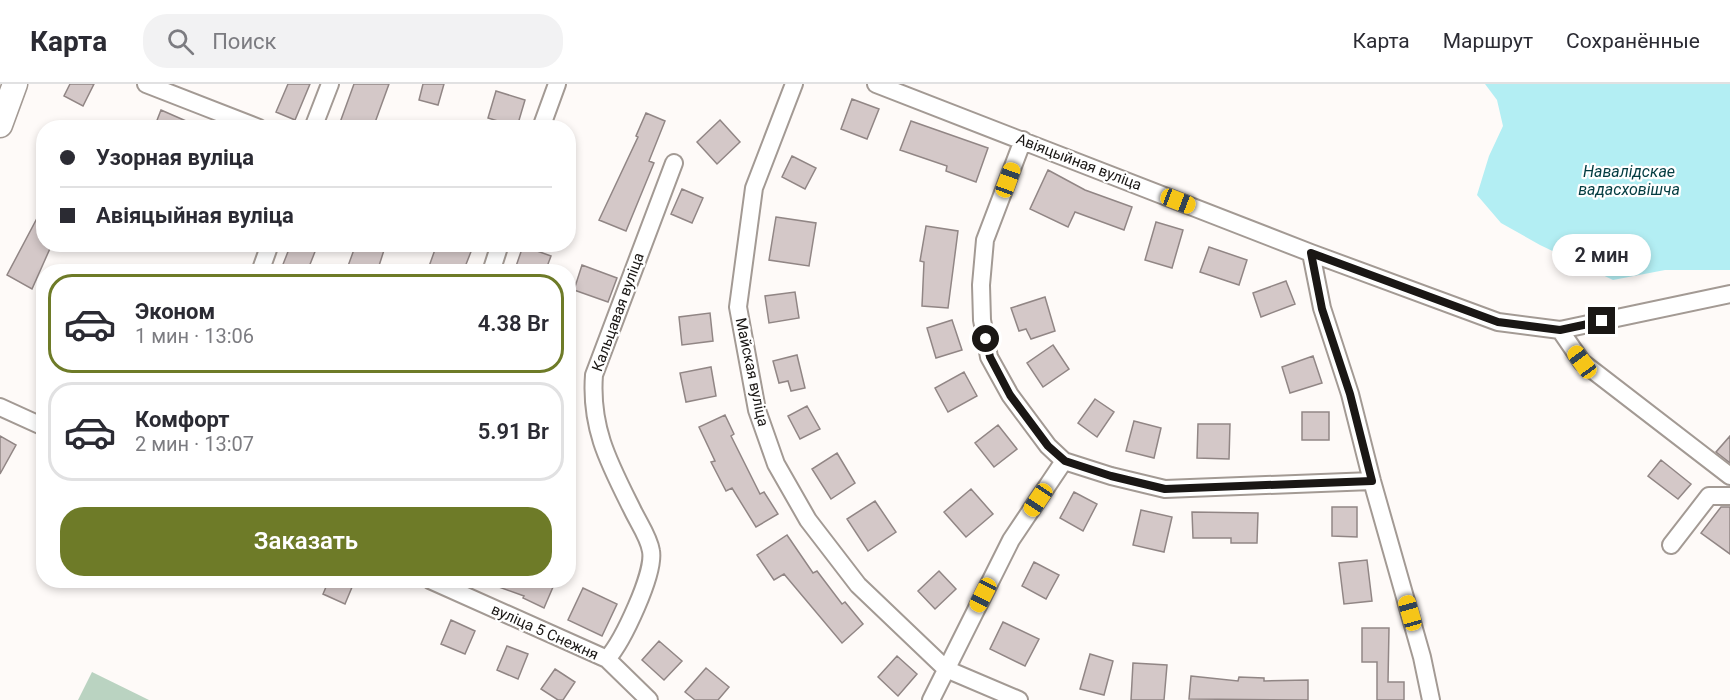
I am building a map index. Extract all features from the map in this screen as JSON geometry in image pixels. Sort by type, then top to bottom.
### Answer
[{"type":"main road","points":[[0,125],[15,84]]},
{"type":"street","points":[[146,84],[238,120]]},
{"type":"street","points":[[316,120],[330,84]]},
{"type":"street","points":[[544,120],[557,84]]},
{"type":"street","name":"Майская вуліца","points":[[794,84],[754,188],[741,271],[738,307],[757,410],[776,464],[808,519],[858,585],[946,669],[1019,700]]},
{"type":"street","name":"Авіяцыйная вуліца","points":[[876,84],[1311,253],[1498,322],[1560,330],[1730,294]]},
{"type":"street","points":[[1023,140],[985,240],[981,285],[982,320],[990,357],[1010,395],[1048,446],[1065,461],[1111,476],[1165,489],[1372,481]]},
{"type":"street","name":"Кальцавая вуліца","points":[[608,659],[619,646],[652,567],[651,549],[607,459],[596,429],[592,400],[594,375],[674,163]]},
{"type":"street","points":[[1311,253],[1322,309],[1350,394],[1422,657],[1431,700]]},
{"type":"street","points":[[1560,330],[1582,362],[1730,476]]},
{"type":"street","points":[[0,407],[36,423]]},
{"type":"street","points":[[931,700],[1011,540],[1065,461]]},
{"type":"street","points":[[1671,545],[1709,496],[1730,496]]},
{"type":"street","name":"вуліца 5 Снежня","points":[[448,588],[608,659],[649,700]]},
{"type":"green space","points":[[92,672],[149,700],[78,700]]},
{"type":"water","name":"Навалідскае вадасховішча","points":[[1485,84],[1730,84],[1730,270],[1665,270],[1613,280],[1540,245],[1501,223],[1477,195],[1489,156],[1503,126],[1497,100]]},
{"type":"building","points":[[70,84],[94,84],[83,106],[64,96]]},
{"type":"building","points":[[288,84],[310,84],[295,120],[276,112]]},
{"type":"building","points":[[354,84],[389,84],[376,120],[341,120]]},
{"type":"building","points":[[423,84],[444,84],[438,105],[419,100]]},
{"type":"building","points":[[496,91],[525,100],[519,120],[488,118]]},
{"type":"building","points":[[852,99],[879,109],[867,139],[841,129]]},
{"type":"building","points":[[161,110],[184,120],[157,120]]},
{"type":"building","points":[[646,113],[665,121],[649,161],[654,163],[626,231],[599,220],[638,137],[636,136]]},
{"type":"building","points":[[720,120],[740,142],[717,164],[697,142]]},
{"type":"building","points":[[911,121],[988,148],[976,182],[946,171],[947,166],[900,150]]},
{"type":"building","points":[[792,156],[816,168],[805,189],[782,177]]},
{"type":"building","points":[[1048,170],[1085,190],[1132,207],[1124,230],[1075,212],[1068,227],[1030,209]]},
{"type":"building","points":[[682,189],[703,198],[692,223],[671,214]]},
{"type":"building","points":[[776,217],[816,223],[809,266],[769,260]]},
{"type":"building","points":[[36,220],[36,252],[48,252],[43,264],[36,264],[36,280],[32,289],[7,275]]},
{"type":"building","points":[[1156,222],[1183,230],[1172,268],[1145,260]]},
{"type":"building","points":[[926,226],[958,231],[948,308],[922,306],[924,262],[920,261]]},
{"type":"building","points":[[1209,247],[1247,260],[1239,285],[1200,272]]},
{"type":"building","points":[[288,252],[315,252],[310,264],[283,264]]},
{"type":"building","points":[[353,252],[383,252],[380,264],[349,264]]},
{"type":"building","points":[[434,252],[471,252],[466,264],[430,264]]},
{"type":"building","points":[[521,252],[540,252],[551,256],[548,264],[517,264]]},
{"type":"building","points":[[582,265],[617,278],[608,302],[576,291]]},
{"type":"building","points":[[1286,281],[1295,304],[1261,317],[1253,293]]},
{"type":"building","points":[[795,292],[799,318],[769,323],[765,296]]},
{"type":"building","points":[[1045,297],[1055,331],[1031,339],[1026,329],[1019,331],[1011,308]]},
{"type":"building","points":[[710,313],[713,341],[682,345],[679,317]]},
{"type":"building","points":[[952,320],[962,350],[936,358],[927,328]]},
{"type":"building","points":[[1053,345],[1069,369],[1043,387],[1027,363]]},
{"type":"building","points":[[797,355],[805,388],[791,391],[788,381],[779,383],[773,361]]},
{"type":"building","points":[[1313,356],[1322,383],[1290,393],[1282,367]]},
{"type":"building","points":[[711,367],[716,396],[686,402],[680,373]]},
{"type":"building","points":[[964,372],[977,396],[948,412],[935,388]]},
{"type":"building","points":[[1095,399],[1114,412],[1097,437],[1078,423]]},
{"type":"building","points":[[807,406],[820,429],[800,439],[788,416]]},
{"type":"building","points":[[1302,412],[1329,412],[1329,440],[1302,440]]},
{"type":"building","points":[[725,415],[734,434],[731,436],[760,494],[764,492],[778,514],[756,527],[732,488],[726,491],[711,462],[715,461],[699,427]]},
{"type":"building","points":[[1134,421],[1161,428],[1154,458],[1126,451]]},
{"type":"building","points":[[1198,424],[1230,424],[1229,459],[1197,458]]},
{"type":"building","points":[[998,425],[1017,449],[994,467],[975,443]]},
{"type":"building","points":[[0,436],[16,445],[0,474]]},
{"type":"building","points":[[1730,436],[1730,463],[1716,452]]},
{"type":"building","points":[[837,453],[855,483],[831,499],[812,469]]},
{"type":"building","points":[[1661,460],[1691,484],[1678,499],[1648,476]]},
{"type":"building","points":[[971,489],[993,514],[966,537],[944,512]]},
{"type":"building","points":[[1074,492],[1097,504],[1083,531],[1060,518]]},
{"type":"building","points":[[875,501],[896,532],[868,551],[847,519]]},
{"type":"building","points":[[1332,507],[1357,507],[1357,537],[1332,536]]},
{"type":"building","points":[[1721,507],[1730,507],[1730,554],[1701,533]]},
{"type":"building","points":[[1141,510],[1172,517],[1164,552],[1133,545]]},
{"type":"building","points":[[1192,512],[1258,513],[1257,543],[1231,543],[1231,538],[1193,538]]},
{"type":"building","points":[[787,535],[813,573],[817,571],[842,604],[845,602],[863,624],[842,643],[784,574],[774,580],[757,555]]},
{"type":"building","points":[[1367,560],[1372,601],[1344,604],[1339,563]]},
{"type":"building","points":[[1034,562],[1059,575],[1046,599],[1022,586]]},
{"type":"building","points":[[939,571],[956,589],[935,609],[918,591]]},
{"type":"building","points":[[326,588],[352,588],[345,604],[323,594]]},
{"type":"building","points":[[502,588],[553,588],[544,608],[523,598],[524,596]]},
{"type":"building","points":[[583,588],[617,604],[602,636],[568,620]]},
{"type":"building","points":[[451,620],[475,631],[465,654],[441,644]]},
{"type":"building","points":[[1003,622],[1039,639],[1025,666],[990,649]]},
{"type":"building","points":[[1362,628],[1389,628],[1388,682],[1404,682],[1404,700],[1377,700],[1377,662],[1362,662]]},
{"type":"building","points":[[659,641],[682,661],[664,680],[642,660]]},
{"type":"building","points":[[507,646],[528,654],[518,679],[497,670]]},
{"type":"building","points":[[1090,654],[1113,661],[1104,695],[1080,689]]},
{"type":"building","points":[[897,656],[917,674],[898,696],[878,677]]},
{"type":"building","points":[[1133,663],[1167,665],[1164,700],[1131,700]]},
{"type":"building","points":[[706,668],[729,687],[718,700],[695,700],[685,692]]},
{"type":"building","points":[[555,669],[575,682],[563,700],[558,700],[541,689]]},
{"type":"building","points":[[1191,676],[1238,681],[1239,677],[1264,678],[1264,681],[1308,680],[1308,700],[1189,699]]},
{"type":"route","points":[[986,339],[990,357],[1010,395],[1048,446],[1065,461],[1111,476],[1165,489],[1372,481],[1350,394],[1322,309],[1311,253],[1498,322],[1560,330],[1602,321]]}]
